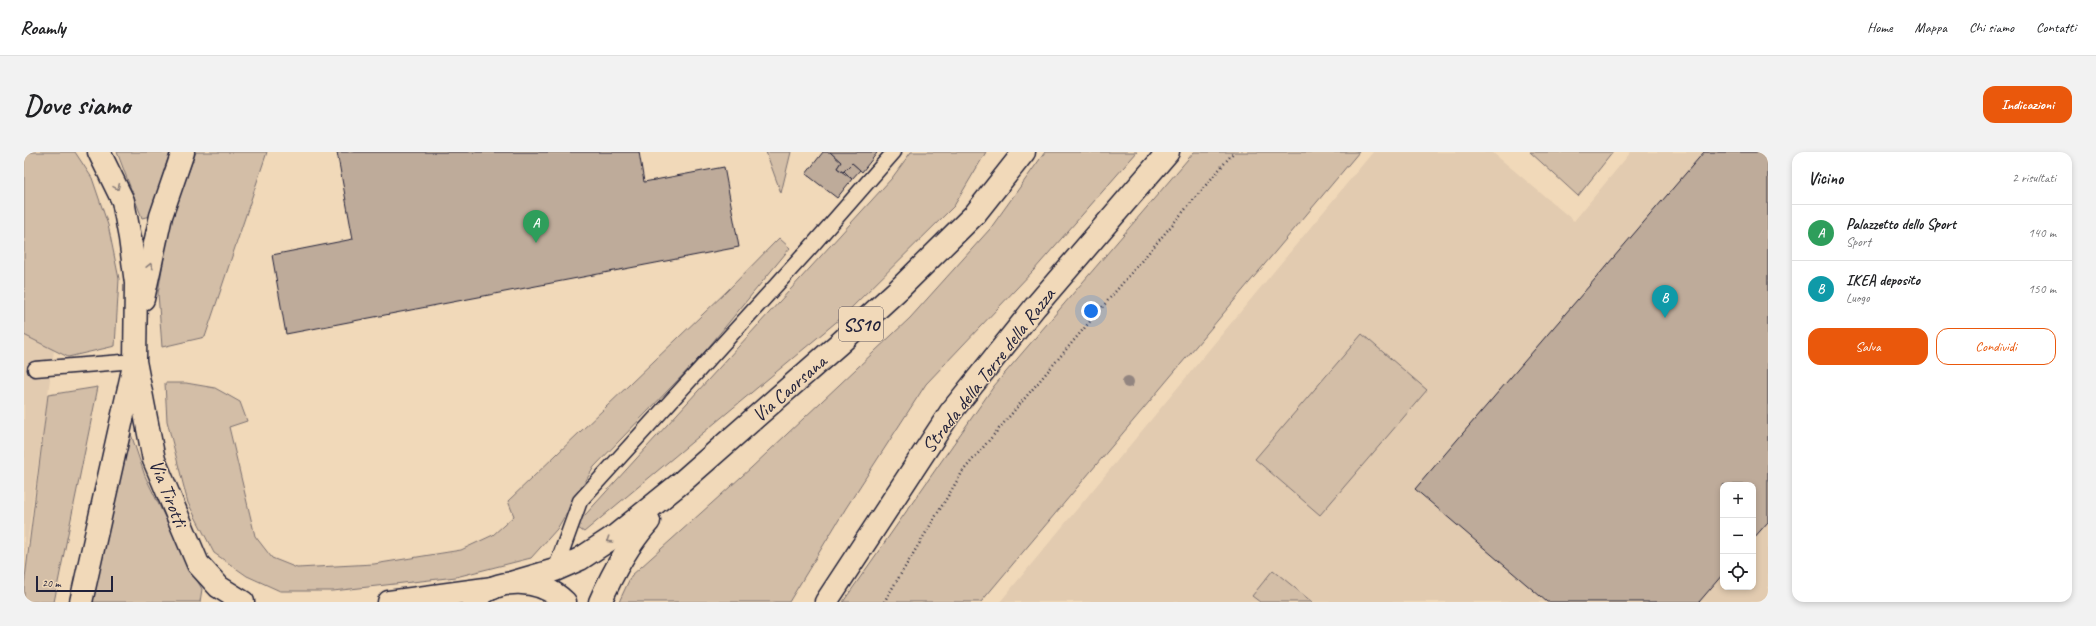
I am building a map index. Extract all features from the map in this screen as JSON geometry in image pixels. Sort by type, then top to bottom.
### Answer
[{"type":"street","name":"Via Tirotti","points":[[81,602],[135,362],[136,283],[129,231],[123,201],[99,152]]},
{"type":"street","points":[[136,331],[161,216],[182,152]]},
{"type":"street","name":"Via Caorsana","points":[[683,481],[899,289],[975,214],[1024,152]]},
{"type":"street","name":"Strada della Torre della Razza","points":[[826,602],[950,413],[1035,307],[1168,152]]},
{"type":"street","name":"Via Tirotti","points":[[135,362],[154,460],[198,564],[218,587],[243,602]]},
{"type":"street","name":"SS10","points":[[514,582],[555,570],[580,559],[615,536],[683,481]]},
{"type":"street","name":"SS10","points":[[600,602],[613,572],[630,543],[683,481]]},
{"type":"street","points":[[389,602],[493,588],[514,582],[537,584],[557,594],[565,602]]},
{"type":"street","points":[[473,602],[493,588]]},
{"type":"lane","points":[[555,570],[580,501],[799,260],[894,152]]},
{"type":"lane","points":[[35,369],[135,362]]},
{"type":"path","points":[[884,602],[963,471],[1234,152]]},
{"type":"shaded area","points":[[24,152],[75,152],[92,178],[108,225],[119,279],[115,346],[68,357],[24,335]]},
{"type":"shaded area","points":[[117,152],[170,152],[150,216],[142,218]]},
{"type":"shaded area","points":[[196,152],[267,152],[205,337],[162,347],[158,293],[170,221]]},
{"type":"shaded area","points":[[766,152],[791,152],[781,193]]},
{"type":"shaded area","points":[[911,152],[986,152],[954,206],[841,318],[584,532],[575,526],[892,178]]},
{"type":"shaded area","points":[[1045,152],[1137,152],[1034,270],[926,384],[846,508],[789,602],[619,602],[631,576],[751,468],[910,318],[990,229]]},
{"type":"shaded area","points":[[1194,152],[1359,152],[981,602],[843,602],[994,386]]},
{"type":"shaded area","points":[[1373,152],[1492,152],[1574,221],[1631,152],[1768,152],[1768,602],[1000,602]]},
{"type":"shaded area","points":[[1530,152],[1613,152],[1578,196]]},
{"type":"shaded area","points":[[779,238],[790,248],[702,355],[594,467],[557,529],[531,558],[456,577],[333,591],[280,591],[247,576],[214,553],[188,503],[167,421],[165,383],[186,383],[215,388],[240,402],[247,421],[229,427],[255,536],[272,558],[297,568],[374,564],[461,550],[493,535],[514,516],[508,501],[727,291]]},
{"type":"shaded area","points":[[1362,334],[1427,390],[1320,515],[1255,459]]},
{"type":"shaded area","points":[[24,335],[54,350],[24,566]]},
{"type":"shaded area","points":[[98,387],[54,602],[24,602],[24,586],[48,395]]},
{"type":"shaded area","points":[[130,431],[145,476],[188,565],[202,589],[200,602],[86,602]]},
{"type":"shaded area","points":[[1273,570],[1312,602],[1260,602],[1252,596]]},
{"type":"building","points":[[337,152],[639,152],[644,182],[724,167],[739,247],[286,334],[272,255],[353,239]]},
{"type":"building","points":[[823,152],[830,152],[841,162],[837,168],[852,179],[837,198],[806,174]]},
{"type":"building","points":[[830,152],[877,153],[862,172],[852,163],[843,172],[837,168],[841,162]]},
{"type":"building","points":[[1704,152],[1768,152],[1768,522],[1756,536],[1756,482],[1720,482],[1720,578],[1699,602],[1547,602],[1415,489]]},
{"type":"building","points":[[852,163],[860,170],[852,179],[844,171]]},
{"type":"place","name":"Palazzetto dello Sport","points":[[536,243]]},
{"type":"place","name":"IKEA deposito","points":[[1665,318]]}]
